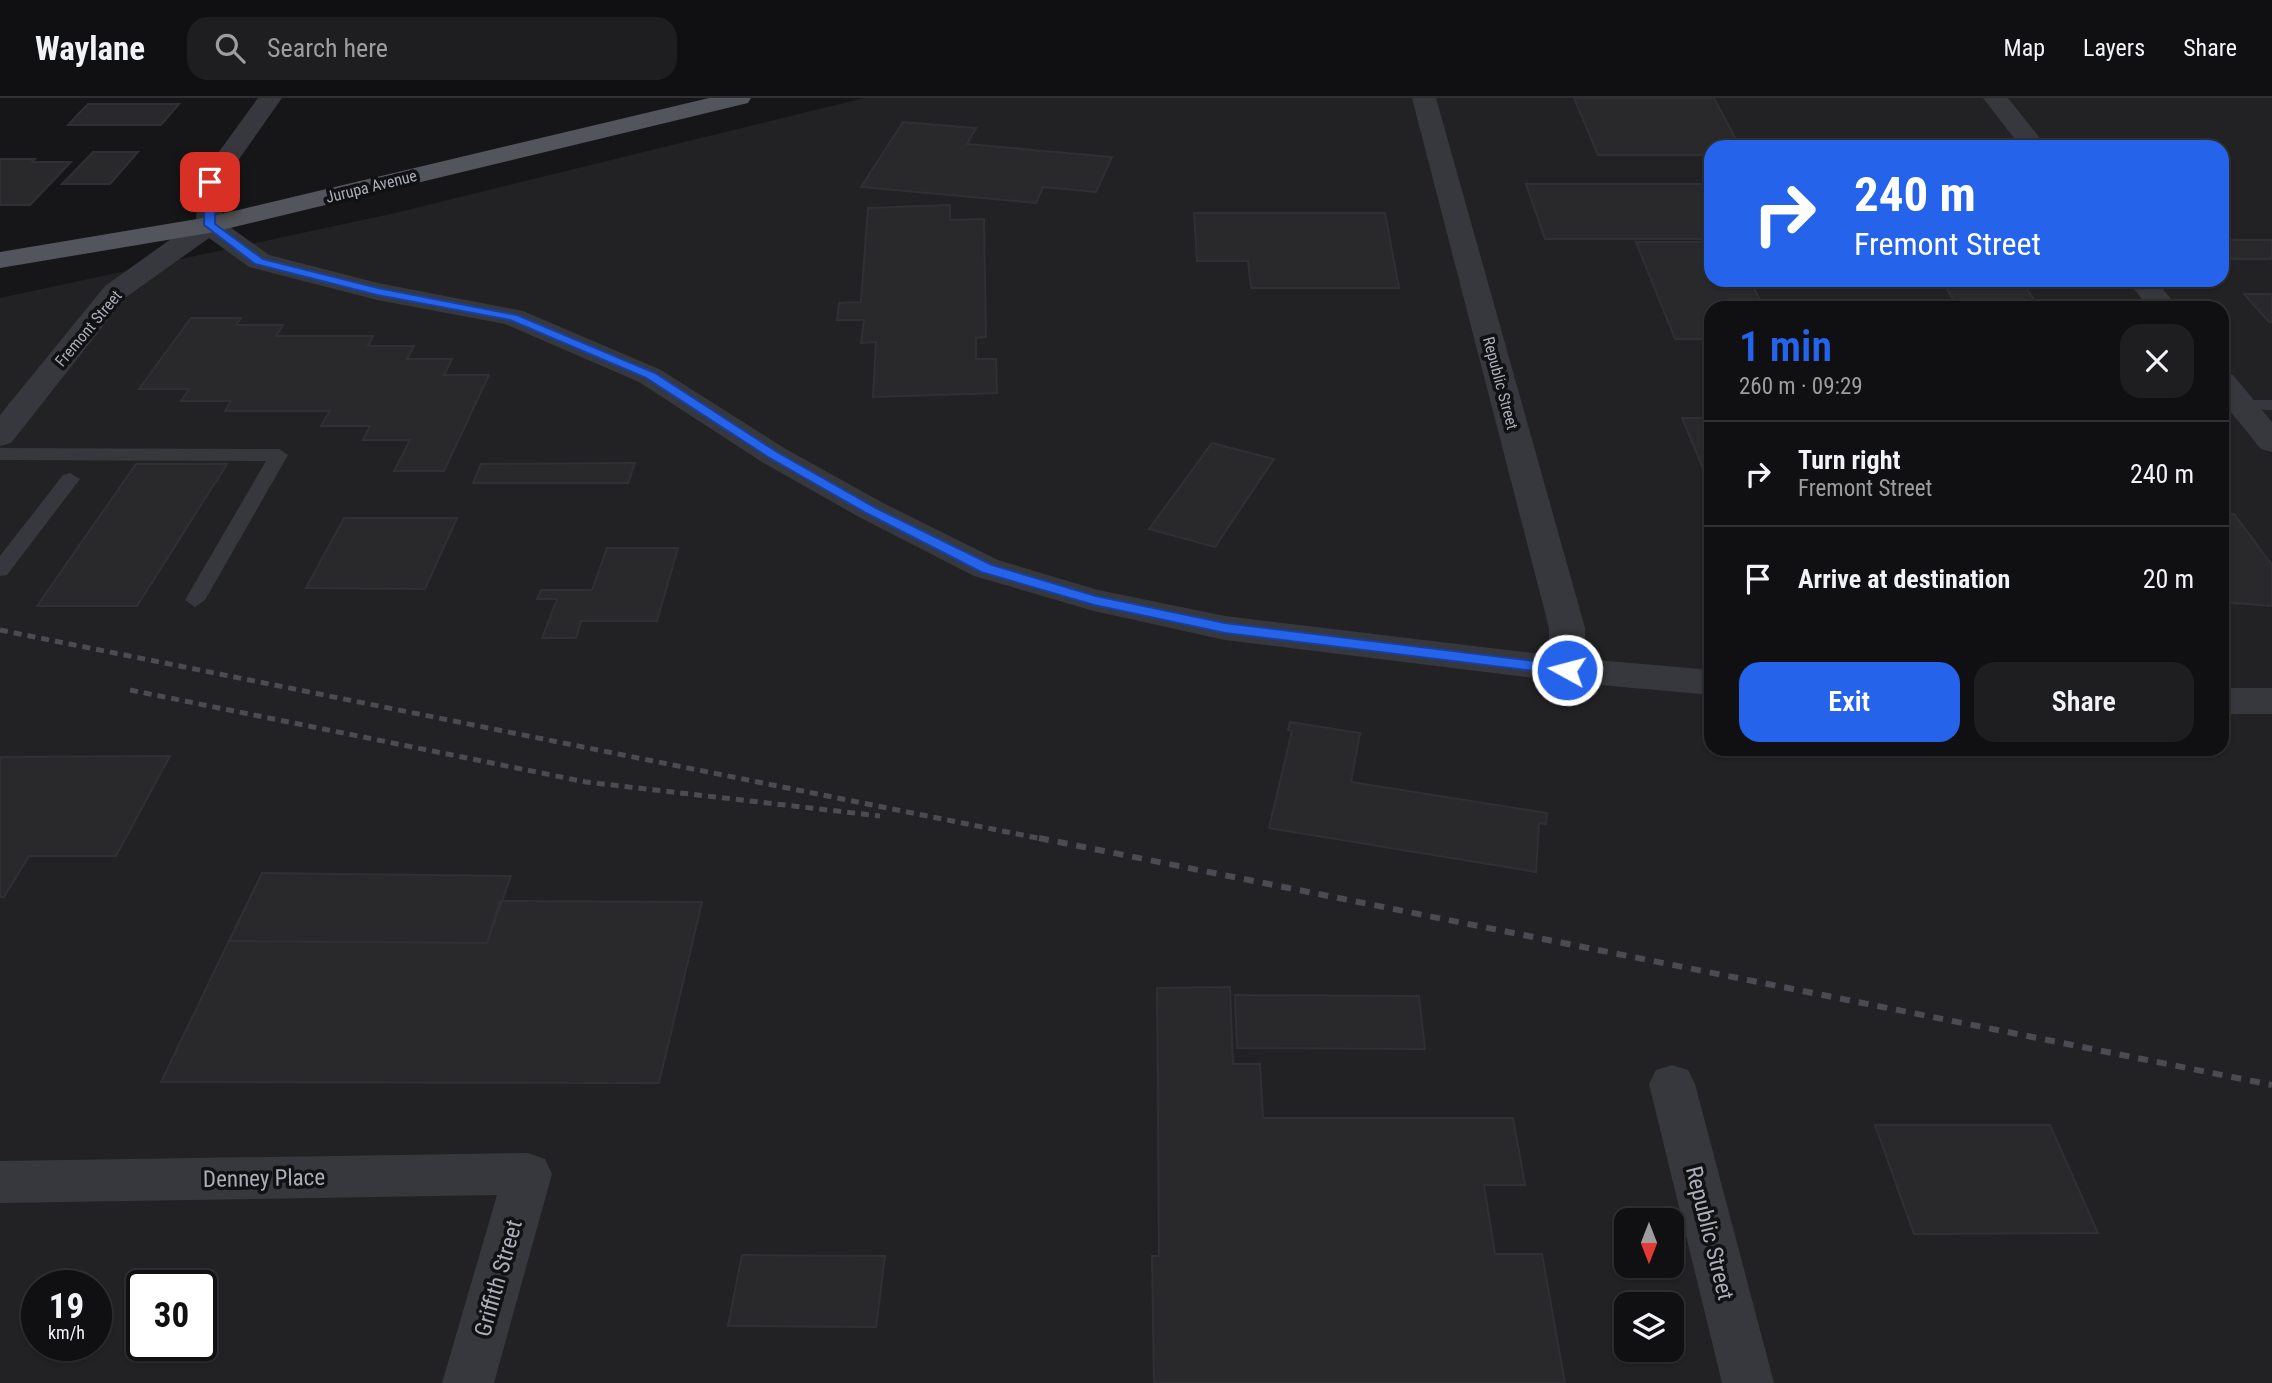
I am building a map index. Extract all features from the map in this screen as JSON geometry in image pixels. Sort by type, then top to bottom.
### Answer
[{"type":"main road","name":"Jurupa Avenue","points":[[0,260],[209,225],[738,98]]},
{"type":"street","points":[[270,98],[210,182],[209,225],[259,261],[377,291],[513,317],[650,376],[773,455],[871,510],[986,568],[1094,600],[1225,628],[1567,670],[1704,682]]},
{"type":"street","name":"Republic Street","points":[[1424,98],[1567,628],[1567,670]]},
{"type":"street","points":[[1994,98],[2028,140]]},
{"type":"street","name":"Fremont Street","points":[[0,436],[115,292],[209,225]]},
{"type":"street","points":[[2147,287],[2158,301]]},
{"type":"street","points":[[2229,385],[2257,405],[2272,442]]},
{"type":"street","points":[[2229,701],[2272,701]]},
{"type":"street","name":"Republic Street","points":[[1672,1084],[1748,1383]]},
{"type":"street","name":"Denney Place","points":[[0,1182],[528,1174]]},
{"type":"street","name":"Griffith Street","points":[[468,1383],[528,1174]]},
{"type":"lane","points":[[0,454],[279,455],[195,600]]},
{"type":"lane","points":[[0,570],[70,479]]},
{"type":"shaded area","points":[[864,98],[2272,98],[2272,1383],[0,1383],[0,298],[395,213]]},
{"type":"building","points":[[1574,98],[1714,98],[1736,140],[1704,140],[1704,155],[1598,155]]},
{"type":"building","points":[[88,104],[179,104],[161,125],[68,125]]},
{"type":"building","points":[[903,122],[976,128],[967,144],[1112,157],[1096,192],[1043,187],[1036,203],[861,187]]},
{"type":"building","points":[[93,152],[138,152],[110,184],[62,184]]},
{"type":"building","points":[[0,159],[71,162],[30,205],[0,205]]},
{"type":"building","points":[[1526,184],[1704,184],[1704,239],[1545,239]]},
{"type":"building","points":[[950,205],[950,220],[984,219],[986,337],[976,338],[976,359],[996,359],[997,393],[873,397],[876,342],[861,343],[864,320],[837,320],[839,303],[861,302],[868,208]]},
{"type":"building","points":[[1194,213],[1385,213],[1399,288],[1251,288],[1248,261],[1197,261]]},
{"type":"building","points":[[2229,240],[2272,240],[2272,259],[2232,259],[2229,256]]},
{"type":"building","points":[[1636,242],[1704,242],[1704,287],[1754,287],[1760,301],[1704,301],[1704,339],[1675,339]]},
{"type":"building","points":[[1946,288],[2026,288],[2035,301],[1954,301]]},
{"type":"building","points":[[2244,294],[2272,294],[2272,322],[2269,322]]},
{"type":"building","points":[[191,318],[241,318],[236,325],[283,325],[276,336],[373,336],[368,346],[414,346],[407,359],[452,359],[444,375],[489,375],[444,471],[394,471],[410,440],[363,440],[370,426],[321,426],[330,411],[225,411],[231,401],[181,401],[189,389],[139,389]]},
{"type":"building","points":[[1682,418],[1704,418],[1704,471]]},
{"type":"building","points":[[1212,443],[1274,459],[1215,547],[1149,529]]},
{"type":"building","points":[[635,463],[628,483],[473,483],[481,464]]},
{"type":"building","points":[[136,464],[227,464],[137,606],[37,606]]},
{"type":"building","points":[[2229,514],[2234,514],[2272,565],[2272,606],[2229,603]]},
{"type":"building","points":[[344,518],[457,518],[425,589],[306,588]]},
{"type":"building","points":[[607,548],[678,548],[657,621],[581,621],[576,638],[542,638],[557,599],[537,599],[541,590],[592,590]]},
{"type":"building","points":[[1290,722],[1360,733],[1351,782],[1547,813],[1546,824],[1539,823],[1536,872],[1269,828],[1292,731],[1288,730]]},
{"type":"building","points":[[170,756],[116,856],[29,856],[4,897],[0,897],[0,757]]},
{"type":"building","points":[[262,873],[511,876],[487,943],[229,941]]},
{"type":"building","points":[[500,901],[702,902],[659,1083],[161,1082],[229,941],[487,943]]},
{"type":"building","points":[[1230,987],[1233,1064],[1260,1064],[1263,1118],[1513,1118],[1525,1185],[1484,1185],[1495,1254],[1542,1254],[1565,1383],[1154,1383],[1152,1256],[1159,1256],[1157,988]]},
{"type":"building","points":[[1235,995],[1419,996],[1425,1049],[1237,1048]]},
{"type":"building","points":[[1875,1125],[2050,1125],[2098,1233],[1914,1234]]},
{"type":"building","points":[[742,1255],[885,1256],[876,1327],[728,1326]]},
{"type":"railway","points":[[0,630],[1047,840]]},
{"type":"railway","points":[[130,690],[586,782],[880,816]]},
{"type":"railway","points":[[1039,838],[2272,1085]]},
{"type":"route","points":[[210,182],[209,225],[259,261],[377,291],[513,317],[650,376],[773,455],[871,510],[986,568],[1094,600],[1225,628],[1567,670]]}]
